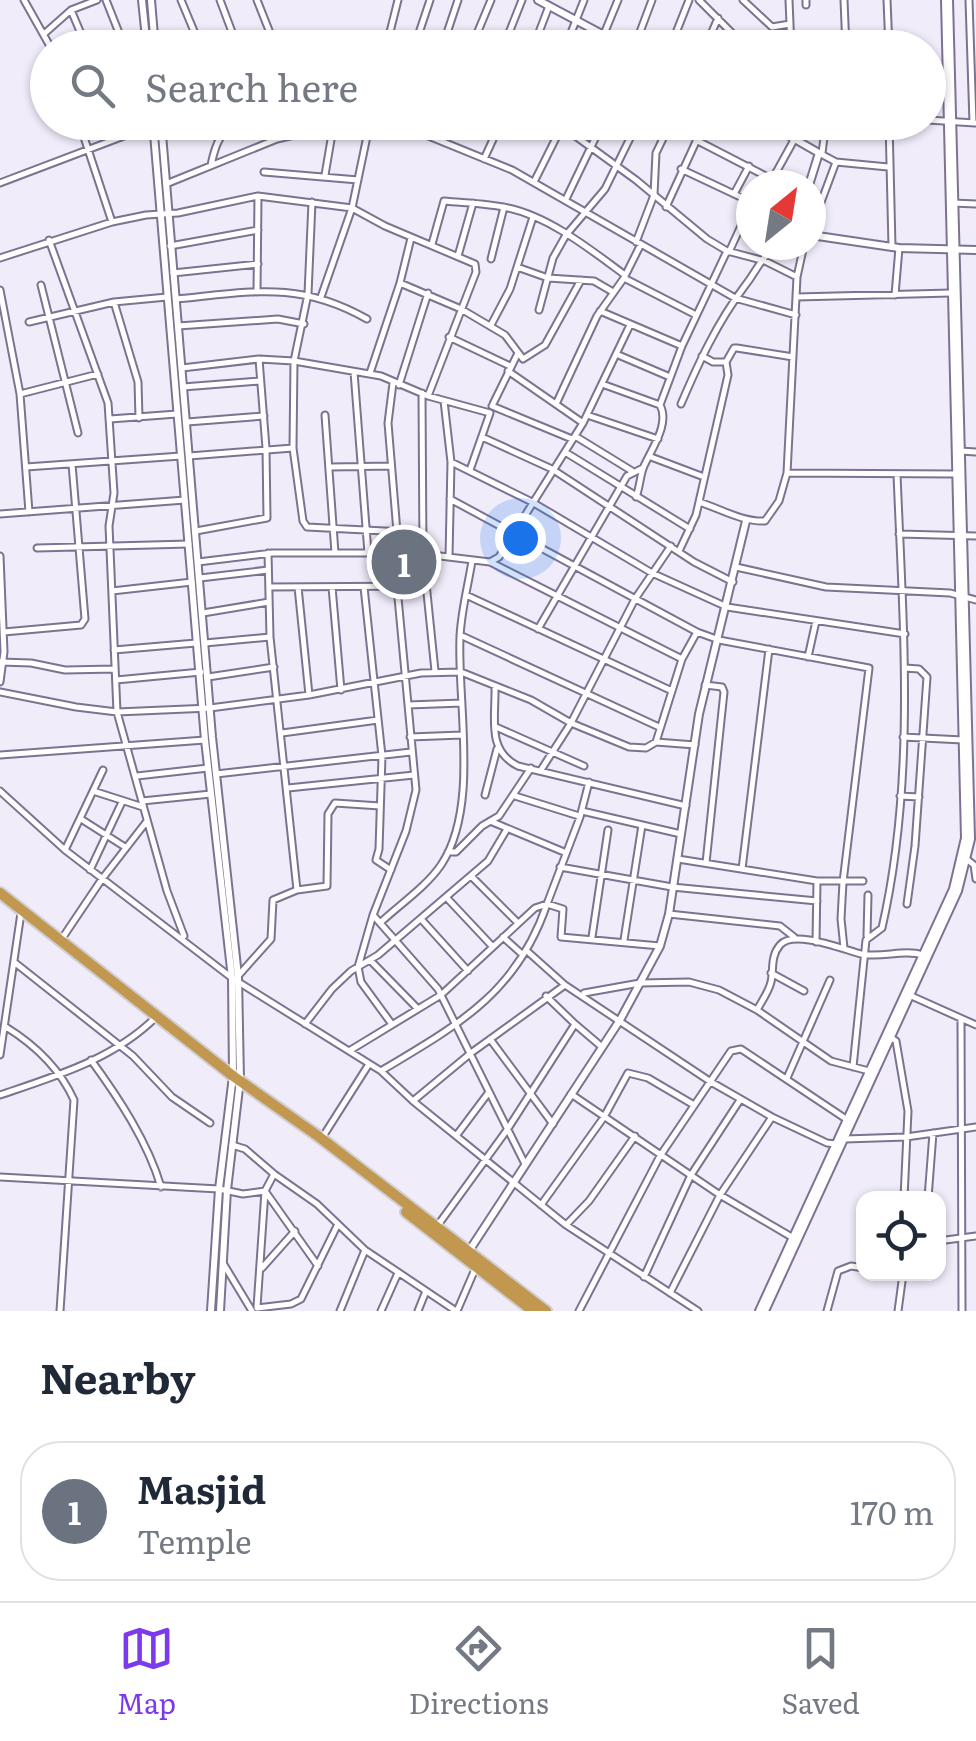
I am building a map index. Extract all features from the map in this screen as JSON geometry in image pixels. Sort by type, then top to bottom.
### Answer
[{"type":"highway","points":[[0,893],[534,1311]]},
{"type":"highway","points":[[289,1117],[322,1138],[546,1311]]},
{"type":"main road","points":[[142,0],[145,30]]},
{"type":"main road","points":[[151,0],[154,30]]},
{"type":"main road","points":[[538,0],[553,4],[596,30]]},
{"type":"main road","points":[[762,1311],[838,1141],[890,1037],[970,844],[947,0]]},
{"type":"main road","points":[[160,140],[185,456],[196,531],[206,707],[236,978],[236,1078],[232,1145],[223,1189],[220,1311]]},
{"type":"main road","points":[[161,140],[173,273],[171,298],[182,368],[182,418]]},
{"type":"main road","points":[[795,140],[821,154],[815,170]]},
{"type":"main road","points":[[826,235],[896,247],[976,250]]},
{"type":"main road","points":[[953,249],[950,294],[960,534]]},
{"type":"main road","points":[[185,456],[185,500],[203,613],[202,643]]},
{"type":"main road","points":[[468,1252],[620,1020],[660,946],[669,914],[705,686],[746,522]]},
{"type":"main road","points":[[206,707],[205,740],[236,978]]},
{"type":"main road","points":[[969,714],[963,740],[970,844]]},
{"type":"main road","points":[[838,1141],[958,891],[965,858]]},
{"type":"main road","points":[[211,1311],[236,1078]]},
{"type":"street","points":[[24,0],[42,30]]},
{"type":"street","points":[[48,30],[71,10],[97,0]]},
{"type":"street","points":[[106,0],[118,30]]},
{"type":"street","points":[[182,0],[194,30]]},
{"type":"street","points":[[220,0],[231,30]]},
{"type":"street","points":[[257,0],[269,30]]},
{"type":"street","points":[[392,30],[398,0]]},
{"type":"street","points":[[420,30],[430,0]]},
{"type":"street","points":[[448,30],[458,0]]},
{"type":"street","points":[[478,30],[491,0]]},
{"type":"street","points":[[510,30],[522,0]]},
{"type":"street","points":[[572,30],[584,0]]},
{"type":"street","points":[[606,30],[618,0]]},
{"type":"street","points":[[639,30],[652,0]]},
{"type":"street","points":[[678,30],[690,0]]},
{"type":"street","points":[[699,0],[730,30]]},
{"type":"street","points":[[744,0],[772,27],[790,24]]},
{"type":"street","points":[[789,0],[790,30]]},
{"type":"street","points":[[844,0],[845,30]]},
{"type":"street","points":[[887,0],[888,30]]},
{"type":"street","points":[[946,122],[974,123],[969,0]]},
{"type":"street","points":[[541,30],[553,4]]},
{"type":"street","points":[[71,10],[79,30]]},
{"type":"street","points":[[713,30],[718,18]]},
{"type":"street","points":[[85,140],[112,222]]},
{"type":"street","points":[[0,169],[2,182],[113,140]]},
{"type":"street","points":[[211,166],[219,140]]},
{"type":"street","points":[[166,184],[272,140]]},
{"type":"street","points":[[325,175],[330,140]]},
{"type":"street","points":[[321,297],[352,208],[366,140]]},
{"type":"street","points":[[438,140],[534,182],[735,298],[796,314]]},
{"type":"street","points":[[484,159],[493,140]]},
{"type":"street","points":[[534,182],[554,140]]},
{"type":"street","points":[[583,140],[666,207],[736,253]]},
{"type":"street","points":[[566,199],[594,140]]},
{"type":"street","points":[[539,310],[553,258],[617,168],[630,140]]},
{"type":"street","points":[[556,404],[638,243],[654,195],[656,153],[662,140]]},
{"type":"street","points":[[666,207],[696,140],[757,170]]},
{"type":"street","points":[[774,170],[792,140]]},
{"type":"street","points":[[823,140],[821,154],[836,162],[890,167]]},
{"type":"street","points":[[889,140],[895,295]]},
{"type":"street","points":[[826,190],[836,162]]},
{"type":"street","points":[[681,169],[734,194],[750,166]]},
{"type":"street","points":[[264,172],[358,180]]},
{"type":"street","points":[[258,196],[258,292]]},
{"type":"street","points":[[0,258],[112,222],[258,196],[352,208],[475,264],[476,272],[425,395],[423,533],[434,671]]},
{"type":"street","points":[[432,244],[444,200],[504,207],[566,235],[624,276],[696,315]]},
{"type":"street","points":[[312,202],[308,294],[294,362],[293,448],[304,524],[423,533]]},
{"type":"street","points":[[952,203],[976,204]]},
{"type":"street","points":[[458,256],[472,204]]},
{"type":"street","points":[[490,259],[504,207]]},
{"type":"street","points":[[491,327],[510,289],[533,217]]},
{"type":"street","points":[[170,246],[258,230]]},
{"type":"street","points":[[636,497],[643,468],[658,439],[664,415],[660,405],[670,377],[736,234]]},
{"type":"street","points":[[370,374],[412,237]]},
{"type":"street","points":[[49,240],[98,374],[110,420],[110,548],[117,712],[167,892],[185,940]]},
{"type":"street","points":[[681,404],[701,356],[759,260]]},
{"type":"street","points":[[762,260],[797,276]]},
{"type":"street","points":[[699,502],[746,522],[765,521],[779,501],[787,473],[801,260]]},
{"type":"street","points":[[173,273],[258,264]]},
{"type":"street","points":[[517,267],[548,278],[594,281],[614,292]]},
{"type":"street","points":[[400,283],[428,293],[491,327],[505,336],[522,360],[545,345],[581,280]]},
{"type":"street","points":[[40,285],[78,433]]},
{"type":"street","points":[[0,290],[20,394],[30,512]]},
{"type":"street","points":[[29,322],[114,302],[258,292],[321,297],[367,319]]},
{"type":"street","points":[[397,532],[388,423],[396,384],[428,293]]},
{"type":"street","points":[[797,297],[950,294]]},
{"type":"street","points":[[114,302],[138,382],[139,418]]},
{"type":"street","points":[[600,311],[682,346]]},
{"type":"street","points":[[178,326],[278,319],[304,324]]},
{"type":"street","points":[[490,562],[499,557],[583,423],[630,325]]},
{"type":"street","points":[[448,337],[509,368],[583,423]]},
{"type":"street","points":[[678,552],[699,502],[728,376],[726,362],[734,348],[793,358]]},
{"type":"street","points":[[470,471],[491,409],[518,353]]},
{"type":"street","points":[[616,354],[670,377]]},
{"type":"street","points":[[701,356],[713,362],[726,362]]},
{"type":"street","points":[[196,531],[267,518],[259,359]]},
{"type":"street","points":[[182,368],[259,359],[370,374],[425,395],[491,409],[573,437],[632,471]]},
{"type":"street","points":[[354,372],[368,552]]},
{"type":"street","points":[[20,394],[98,374]]},
{"type":"street","points":[[183,387],[261,381]]},
{"type":"street","points":[[602,384],[660,405]]},
{"type":"street","points":[[444,400],[451,462],[449,558]]},
{"type":"street","points":[[587,415],[658,439]]},
{"type":"street","points":[[110,420],[264,416]]},
{"type":"street","points":[[324,416],[335,552]]},
{"type":"street","points":[[482,436],[552,469],[678,552],[732,582]]},
{"type":"street","points":[[26,467],[293,448]]},
{"type":"street","points":[[564,451],[690,529]]},
{"type":"street","points":[[960,451],[976,452]]},
{"type":"street","points":[[650,457],[704,477]]},
{"type":"street","points":[[451,462],[532,502],[652,573],[727,607],[905,634]]},
{"type":"street","points":[[4,632],[82,625],[85,619],[72,464]]},
{"type":"street","points":[[331,467],[392,466]]},
{"type":"street","points":[[538,629],[620,488],[632,471],[643,468]]},
{"type":"street","points":[[787,473],[955,474]]},
{"type":"street","points":[[868,936],[880,933],[898,844],[905,634],[897,474]]},
{"type":"street","points":[[450,498],[697,632],[719,640],[864,666],[870,672],[843,882],[840,919],[844,948]]},
{"type":"street","points":[[0,514],[185,500]]},
{"type":"street","points":[[900,534],[976,536]]},
{"type":"street","points":[[37,548],[189,544]]},
{"type":"street","points":[[540,770],[571,724],[635,599],[671,546]]},
{"type":"street","points":[[198,562],[268,553],[335,552],[424,554],[490,562],[682,659]]},
{"type":"street","points":[[268,553],[270,638],[297,890]]},
{"type":"street","points":[[0,556],[4,632],[0,682]]},
{"type":"street","points":[[380,923],[440,868],[460,810],[465,760],[460,635],[472,561]]},
{"type":"street","points":[[736,567],[826,587],[976,600]]},
{"type":"street","points":[[112,591],[268,570]]},
{"type":"street","points":[[391,1023],[358,976],[358,968],[373,916],[406,831],[416,790],[397,586]]},
{"type":"street","points":[[268,587],[426,586]]},
{"type":"street","points":[[298,587],[309,695]]},
{"type":"street","points":[[332,587],[341,690]]},
{"type":"street","points":[[364,587],[382,756],[376,860],[391,870]]},
{"type":"street","points":[[466,595],[672,691]]},
{"type":"street","points":[[203,613],[269,602]]},
{"type":"street","points":[[808,657],[816,621]]},
{"type":"street","points":[[656,742],[682,659],[697,632]]},
{"type":"street","points":[[460,635],[659,727]]},
{"type":"street","points":[[114,650],[270,638]]},
{"type":"street","points":[[742,869],[768,649]]},
{"type":"street","points":[[2,663],[31,663],[65,670],[115,669]]},
{"type":"street","points":[[116,680],[274,667]]},
{"type":"street","points":[[905,668],[919,669],[927,677],[907,904]]},
{"type":"street","points":[[0,692],[117,712],[278,700],[434,671],[460,672],[530,700],[571,724],[629,748],[646,748],[656,742],[695,745]]},
{"type":"street","points":[[485,795],[497,749],[495,686]]},
{"type":"street","points":[[705,686],[722,688],[724,692],[706,863]]},
{"type":"street","points":[[408,705],[462,703]]},
{"type":"street","points":[[282,734],[378,720]]},
{"type":"street","points":[[496,728],[584,766]]},
{"type":"street","points":[[410,737],[464,735]]},
{"type":"street","points":[[903,737],[963,740]]},
{"type":"street","points":[[0,756],[205,740]]},
{"type":"street","points":[[497,749],[504,759],[530,768],[686,806]]},
{"type":"street","points":[[135,776],[285,768],[411,752]]},
{"type":"street","points":[[448,852],[456,852],[499,816],[530,768]]},
{"type":"street","points":[[65,850],[102,770]]},
{"type":"street","points":[[288,788],[415,774]]},
{"type":"street","points":[[381,1071],[456,1026],[488,999],[525,953],[539,930],[589,782]]},
{"type":"street","points":[[0,791],[90,870],[236,978],[381,1071],[566,1225],[698,1311]]},
{"type":"street","points":[[94,791],[122,802],[143,804],[211,794]]},
{"type":"street","points":[[515,796],[681,834]]},
{"type":"street","points":[[900,796],[919,797]]},
{"type":"street","points":[[90,870],[122,802]]},
{"type":"street","points":[[236,978],[271,939],[273,900],[297,890],[328,886],[328,814],[335,803],[381,806]]},
{"type":"street","points":[[81,819],[126,848]]},
{"type":"street","points":[[60,940],[147,821]]},
{"type":"street","points":[[490,821],[564,852]]},
{"type":"street","points":[[624,940],[642,825]]},
{"type":"street","points":[[305,1024],[332,989],[488,861],[507,829]]},
{"type":"street","points":[[592,937],[608,830]]},
{"type":"street","points":[[676,858],[817,881],[863,881]]},
{"type":"street","points":[[965,858],[974,865],[976,879]]},
{"type":"street","points":[[560,867],[633,882],[817,901]]},
{"type":"street","points":[[471,876],[518,923]]},
{"type":"street","points":[[816,942],[817,881]]},
{"type":"street","points":[[854,1066],[868,936],[868,895]]},
{"type":"street","points":[[446,897],[493,947]]},
{"type":"street","points":[[349,1051],[441,996],[534,908],[547,904],[563,909],[561,936],[660,946]]},
{"type":"street","points":[[0,1055],[6,1027],[3,1015],[22,910]]},
{"type":"street","points":[[669,914],[780,926],[794,937],[864,954],[922,954]]},
{"type":"street","points":[[373,916],[441,996],[525,1164]]},
{"type":"street","points":[[420,919],[468,971]]},
{"type":"street","points":[[758,1010],[771,982],[772,963],[781,943],[794,937]]},
{"type":"street","points":[[503,938],[564,985],[711,1082],[827,1143],[906,1138],[976,1127]]},
{"type":"street","points":[[370,960],[417,1008]]},
{"type":"street","points":[[14,962],[133,1056],[172,1097],[210,1122]]},
{"type":"street","points":[[771,973],[804,991]]},
{"type":"street","points":[[786,1080],[830,980]]},
{"type":"street","points":[[581,994],[640,983],[689,982],[719,990],[804,1039],[831,1061],[869,1072]]},
{"type":"street","points":[[413,1101],[564,985]]},
{"type":"street","points":[[907,994],[976,1024]]},
{"type":"street","points":[[546,996],[602,1047]]},
{"type":"street","points":[[0,1095],[60,1075],[120,1048],[157,1016]]},
{"type":"street","points":[[961,1020],[962,1311]]},
{"type":"street","points":[[436,1227],[507,1130],[575,1024]]},
{"type":"street","points":[[6,1027],[35,1048],[60,1075],[74,1100],[60,1311]]},
{"type":"street","points":[[890,1037],[896,1041],[908,1110],[904,1191]]},
{"type":"street","points":[[490,1039],[553,1124]]},
{"type":"street","points":[[579,1311],[660,1156],[736,1049],[846,1119]]},
{"type":"street","points":[[91,1060],[155,1166],[160,1186]]},
{"type":"street","points":[[322,1138],[369,1064]]},
{"type":"street","points":[[540,1204],[604,1116],[628,1074],[648,1078],[695,1105]]},
{"type":"street","points":[[456,1136],[489,1092]]},
{"type":"street","points":[[571,1094],[720,1195],[794,1238]]},
{"type":"street","points":[[644,1277],[690,1175],[741,1099]]},
{"type":"street","points":[[670,1292],[720,1195],[772,1117]]},
{"type":"street","points":[[929,1191],[933,1133]]},
{"type":"street","points":[[566,1225],[589,1201],[635,1136]]},
{"type":"street","points":[[232,1145],[245,1149],[317,1204],[366,1250],[456,1311],[476,1267]]},
{"type":"street","points":[[256,1310],[265,1190],[274,1174]]},
{"type":"street","points":[[0,1177],[223,1189],[243,1194],[265,1190]]},
{"type":"street","points":[[265,1190],[318,1266]]},
{"type":"street","points":[[256,1310],[296,1302],[338,1225]]},
{"type":"street","points":[[260,1270],[296,1230]]},
{"type":"street","points":[[946,1240],[976,1236]]},
{"type":"street","points":[[340,1311],[366,1250]]},
{"type":"street","points":[[223,1263],[256,1310]]},
{"type":"street","points":[[827,1311],[838,1271],[856,1267]]},
{"type":"street","points":[[381,1311],[398,1272]]},
{"type":"street","points":[[898,1311],[902,1281]]},
{"type":"street","points":[[418,1311],[426,1291]]},
{"type":"place","name":"Masjid","points":[[404,562]]}]
